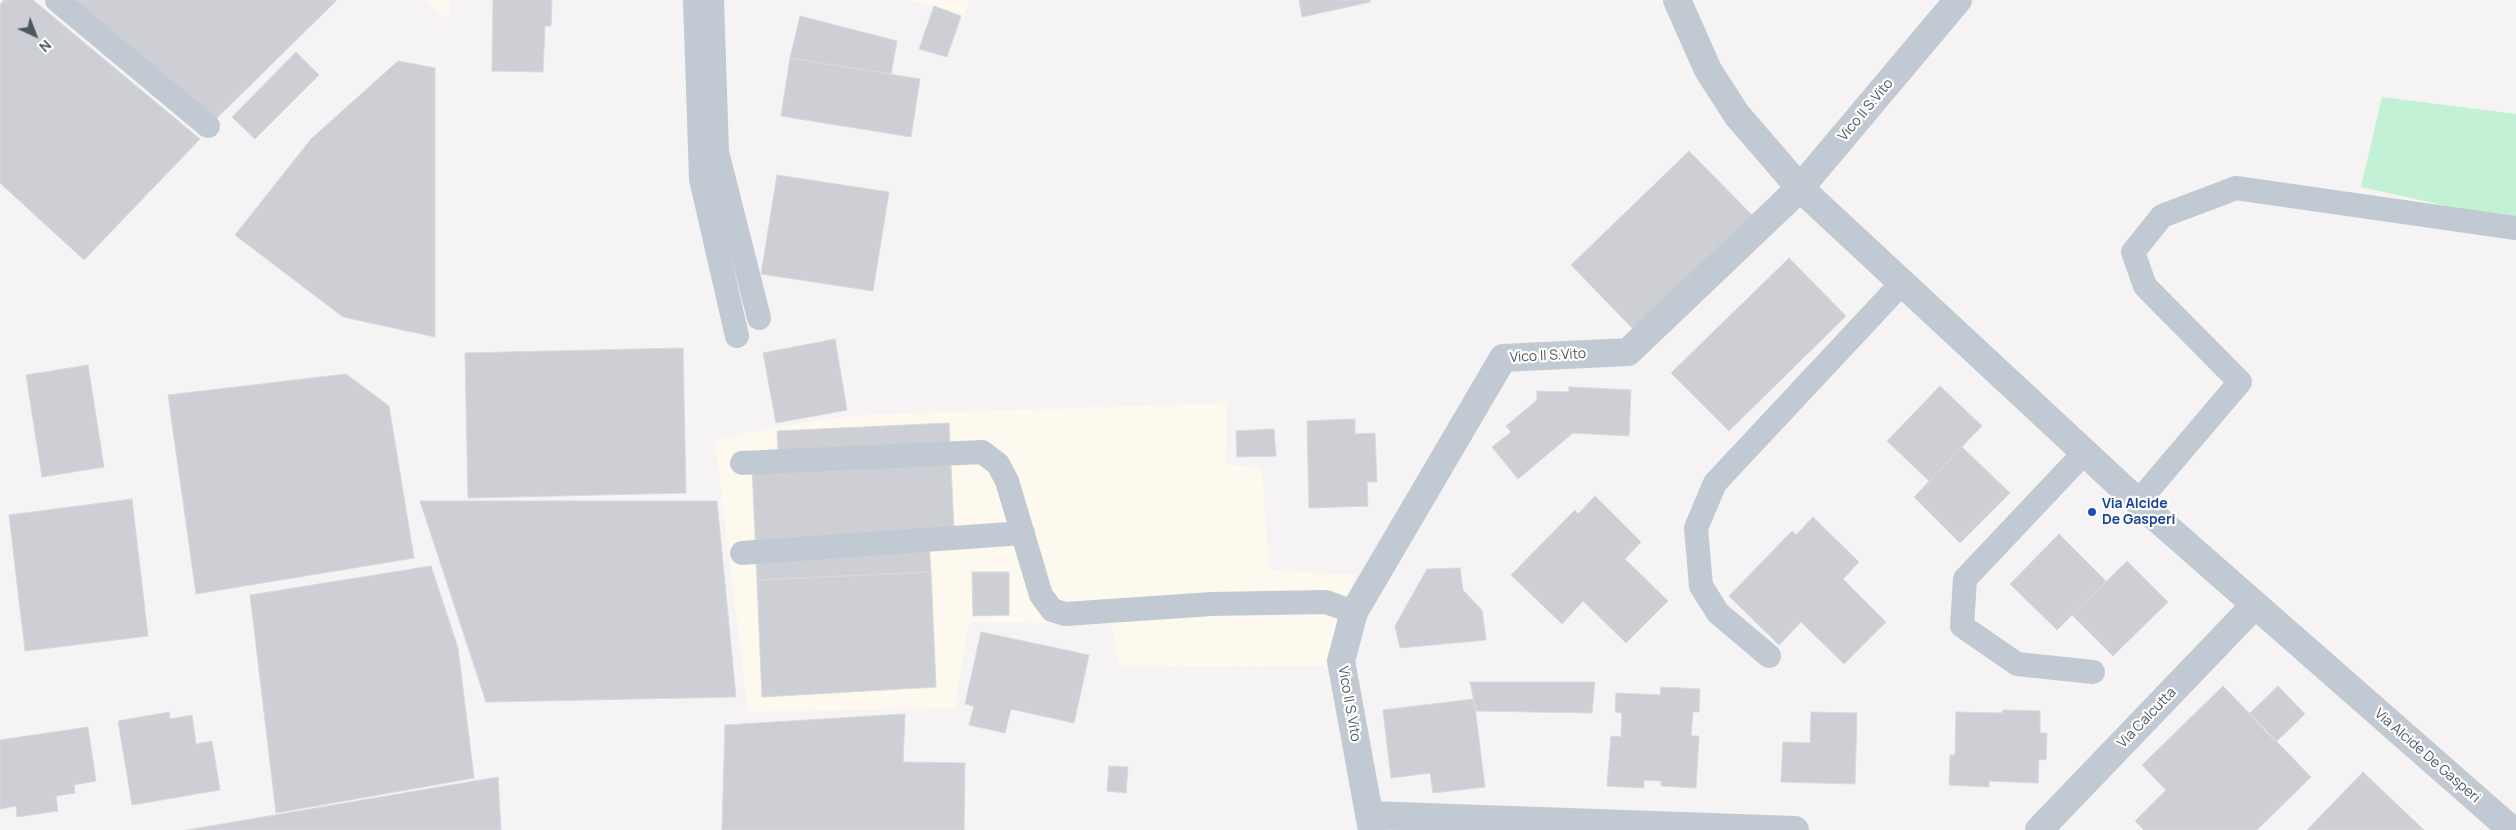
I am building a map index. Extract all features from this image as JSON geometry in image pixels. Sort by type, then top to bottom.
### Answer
[{"type":"street","name":"Via Alcide De Gasperi","points":[[1677,0],[1708,70],[1737,114],[1800,188],[2138,502],[2254,606],[2512,830]]},
{"type":"street","name":"Vico II S.Vito","points":[[1370,822],[1341,661],[1354,612],[1503,358],[1628,352],[1800,188],[1958,0]]},
{"type":"street","name":"Via Calcutta","points":[[2039,830],[2254,606]]},
{"type":"street","points":[[1370,822],[1795,830]]},
{"type":"lane","points":[[57,0],[208,126]]},
{"type":"lane","points":[[695,0],[701,179],[737,336]]},
{"type":"lane","points":[[712,0],[717,152],[758,318]]},
{"type":"lane","points":[[2138,502],[2240,382],[2145,286],[2133,252],[2162,216],[2236,188],[2516,228]]},
{"type":"lane","points":[[1769,656],[1718,612],[1701,586],[1696,528],[1715,483],[1902,283]]},
{"type":"lane","points":[[742,463],[982,452],[998,464],[1007,481],[1041,595],[1052,610],[1065,614],[1212,604],[1326,602],[1354,612]]},
{"type":"lane","points":[[2084,453],[1965,579],[1962,626],[2017,664],[2093,672]]},
{"type":"lane","points":[[742,552],[1023,533]]},
{"type":"shaded area","points":[[424,0],[450,0],[449,20]]},
{"type":"shaded area","points":[[909,0],[969,0],[964,15]]},
{"type":"shaded area","points":[[1227,403],[1226,465],[1262,468],[1269,570],[1355,575],[1326,666],[1119,667],[1112,624],[969,622],[955,708],[748,712],[715,441],[768,428],[858,415]]},
{"type":"green space","points":[[2382,97],[2516,114],[2516,221],[2361,187]]},
{"type":"building","points":[[4,0],[33,0],[200,139],[84,260],[0,183],[0,5]]},
{"type":"building","points":[[71,0],[337,0],[214,121]]},
{"type":"building","points":[[493,0],[552,0],[551,26],[545,26],[543,72],[492,71]]},
{"type":"building","points":[[1299,0],[1370,0],[1370,2],[1302,17]]},
{"type":"building","points":[[934,6],[961,16],[947,57],[919,49]]},
{"type":"building","points":[[800,16],[897,41],[891,74],[790,58]]},
{"type":"building","points":[[296,52],[319,75],[255,139],[232,117]]},
{"type":"building","points":[[790,58],[920,79],[911,137],[781,116]]},
{"type":"building","points":[[398,61],[435,68],[435,337],[343,317],[235,235],[311,139]]},
{"type":"building","points":[[1689,151],[1754,217],[1636,332],[1571,265]]},
{"type":"building","points":[[777,175],[889,192],[873,291],[761,274]]},
{"type":"building","points":[[1789,258],[1846,316],[1729,431],[1671,373]]},
{"type":"building","points":[[835,339],[847,410],[776,423],[763,353]]},
{"type":"building","points":[[683,348],[686,493],[468,498],[465,353]]},
{"type":"building","points":[[88,365],[104,467],[42,477],[26,375]]},
{"type":"building","points":[[346,374],[389,406],[414,558],[196,594],[168,395]]},
{"type":"building","points":[[1940,386],[1982,426],[1929,481],[1887,441]]},
{"type":"building","points":[[1569,387],[1631,390],[1629,436],[1573,433],[1518,479],[1492,447],[1511,432],[1506,426],[1537,400],[1537,391],[1569,392]]},
{"type":"building","points":[[1355,419],[1355,434],[1375,433],[1377,482],[1367,482],[1368,506],[1309,508],[1307,421]]},
{"type":"building","points":[[949,423],[954,530],[928,531],[931,572],[757,580],[752,465],[779,464],[777,431]]},
{"type":"building","points":[[1274,429],[1276,456],[1237,457],[1236,431]]},
{"type":"building","points":[[1962,447],[2010,493],[1960,543],[1914,497]]},
{"type":"building","points":[[1595,496],[1641,542],[1625,559],[1668,601],[1626,643],[1583,601],[1562,624],[1511,575],[1575,510],[1578,514]]},
{"type":"building","points":[[132,499],[148,636],[25,651],[9,515]]},
{"type":"building","points":[[420,501],[717,501],[736,697],[486,702]]},
{"type":"building","points":[[1813,517],[1859,562],[1843,579],[1886,622],[1844,664],[1801,622],[1779,645],[1729,596],[1792,531],[1796,535]]},
{"type":"building","points":[[2059,534],[2106,581],[2057,630],[2010,584]]},
{"type":"building","points":[[2127,561],[2168,602],[2113,656],[2072,615]]},
{"type":"building","points":[[431,566],[458,648],[474,778],[276,813],[250,595]]},
{"type":"building","points":[[1460,568],[1463,590],[1482,610],[1486,640],[1400,648],[1395,626],[1427,569]]},
{"type":"building","points":[[931,572],[936,687],[762,697],[757,580]]},
{"type":"building","points":[[972,572],[1009,572],[1009,615],[973,616]]},
{"type":"building","points":[[981,632],[1089,655],[1074,723],[1011,709],[1005,733],[969,725],[974,706],[965,704]]},
{"type":"building","points":[[1470,682],[1595,682],[1592,713],[1476,711]]},
{"type":"building","points":[[2223,686],[2311,777],[2257,830],[2144,830],[2135,821],[2166,790],[2142,765]]},
{"type":"building","points":[[2278,686],[2305,714],[2276,742],[2249,714]]},
{"type":"building","points":[[1661,687],[1700,689],[1699,712],[1693,712],[1691,736],[1699,736],[1696,788],[1661,786],[1661,781],[1644,780],[1644,788],[1607,786],[1611,736],[1621,737],[1622,713],[1615,712],[1616,693],[1660,695]]},
{"type":"building","points":[[1474,699],[1485,787],[1433,793],[1430,773],[1391,778],[1383,710]]},
{"type":"building","points":[[2003,710],[2040,711],[2040,733],[2047,733],[2046,760],[2039,759],[2038,783],[1989,781],[1989,787],[1949,785],[1950,755],[1955,755],[1956,712],[2002,713]]},
{"type":"building","points":[[169,712],[170,719],[192,715],[196,744],[212,741],[220,790],[132,805],[118,721]]},
{"type":"building","points":[[1811,712],[1857,713],[1855,784],[1781,782],[1783,742],[1810,743]]},
{"type":"building","points":[[905,714],[903,762],[965,763],[964,830],[722,830],[725,725]]},
{"type":"building","points":[[88,727],[96,781],[74,785],[75,793],[56,796],[58,811],[17,817],[16,806],[0,809],[0,740]]},
{"type":"building","points":[[1109,766],[1128,767],[1126,793],[1107,791]]},
{"type":"building","points":[[2363,772],[2424,830],[2307,830]]},
{"type":"building","points":[[498,777],[501,830],[187,830]]},
{"type":"place","name":"Via Alcide De Gasperi","points":[[2092,512]]}]
